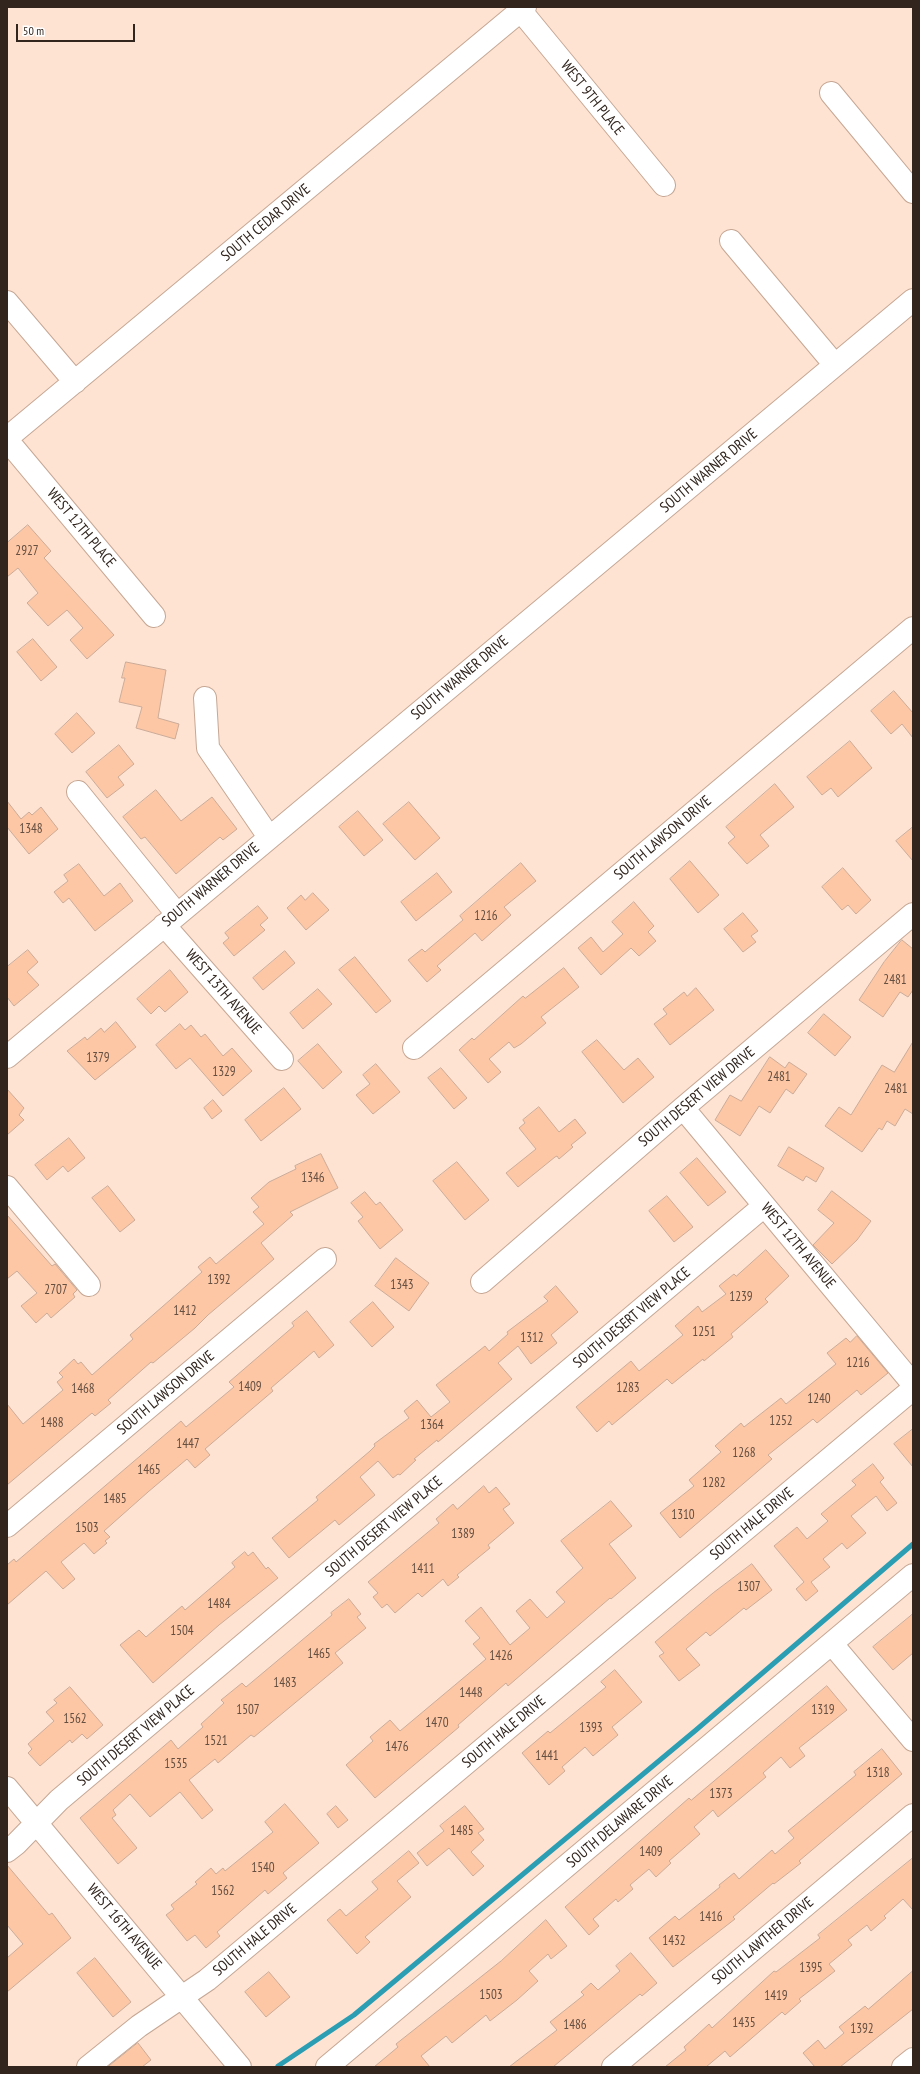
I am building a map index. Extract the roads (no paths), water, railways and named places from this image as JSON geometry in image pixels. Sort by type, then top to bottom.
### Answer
[{"type":"street","name":"WEST 9TH PLACE","points":[[523,9],[664,185]]},
{"type":"street","name":"SOUTH CEDAR DRIVE","points":[[7,439],[523,9]]},
{"type":"street","points":[[831,93],[913,192]]},
{"type":"street","points":[[731,241],[835,365]]},
{"type":"street","name":"SOUTH WARNER DRIVE","points":[[7,1057],[170,919],[913,300]]},
{"type":"street","points":[[7,302],[75,382]]},
{"type":"street","name":"WEST 12TH PLACE","points":[[7,439],[154,616]]},
{"type":"street","name":"SOUTH LAWSON DRIVE","points":[[414,1048],[913,628]]},
{"type":"street","points":[[205,698],[208,748],[269,837]]},
{"type":"street","name":"WEST 13TH AVENUE","points":[[78,792],[170,919],[282,1059]]},
{"type":"street","name":"SOUTH DESERT VIEW DRIVE","points":[[482,1282],[683,1108],[913,914]]},
{"type":"street","name":"WEST 12TH AVENUE","points":[[683,1108],[913,1384]]},
{"type":"street","points":[[7,1187],[89,1285]]},
{"type":"street","name":"SOUTH DESERT VIEW PLACE","points":[[7,1851],[71,1790],[764,1206]]},
{"type":"street","name":"SOUTH LAWSON DRIVE","points":[[7,1526],[325,1259]]},
{"type":"street","name":"SOUTH HALE DRIVE","points":[[88,2067],[139,2026],[207,1980],[913,1389]]},
{"type":"street","name":"SOUTH DELAWARE DRIVE","points":[[327,2067],[913,1575]]},
{"type":"street","points":[[832,1644],[913,1740]]},
{"type":"street","name":"WEST 16TH AVENUE","points":[[7,1788],[240,2067]]},
{"type":"street","name":"SOUTH LAWTHER DRIVE","points":[[613,2067],[913,1815]]},
{"type":"street","points":[[903,2067],[913,2059]]},
{"type":"waterway","points":[[278,2066],[354,2015],[696,1730],[913,1544]]}]
